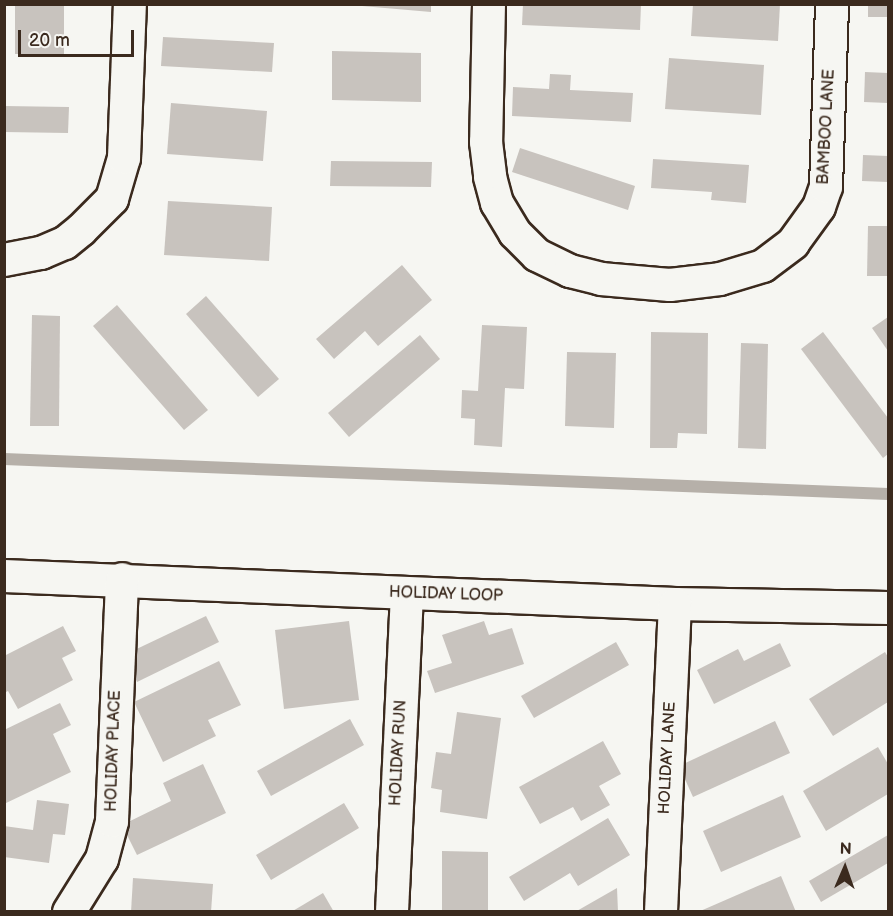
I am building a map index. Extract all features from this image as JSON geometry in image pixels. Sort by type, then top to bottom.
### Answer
[{"type":"street","points":[[4,260],[41,253],[65,243],[81,231],[112,199],[124,158],[130,4]]},
{"type":"street","name":"BAMBOO LANE","points":[[489,4],[486,142],[490,177],[497,203],[515,233],[537,255],[570,271],[601,279],[670,285],[720,279],[763,266],[793,243],[819,207],[826,187],[832,4]]},
{"type":"street","name":"HOLIDAY LOOP","points":[[4,576],[122,579],[406,594],[675,604],[888,608]]},
{"type":"street","name":"HOLIDAY PLACE","points":[[69,912],[102,859],[112,821],[122,579]]},
{"type":"street","name":"HOLIDAY RUN","points":[[392,912],[406,594]]},
{"type":"street","name":"HOLIDAY LANE","points":[[661,912],[675,604]]},
{"type":"building","points":[[15,4],[64,4],[64,54],[15,54]]},
{"type":"building","points":[[339,4],[431,4],[431,12]]},
{"type":"building","points":[[523,4],[641,4],[640,30],[522,25]]},
{"type":"building","points":[[693,4],[780,4],[778,41],[691,36]]},
{"type":"building","points":[[868,4],[888,4],[888,17],[868,17]]},
{"type":"building","points":[[163,37],[274,43],[272,72],[161,66]]},
{"type":"building","points":[[332,51],[421,53],[421,102],[332,100]]},
{"type":"building","points":[[669,58],[764,65],[761,115],[665,109]]},
{"type":"building","points":[[865,72],[888,73],[888,103],[864,102]]},
{"type":"building","points":[[550,74],[571,75],[570,90],[633,93],[631,122],[512,116],[513,87],[549,89]]},
{"type":"building","points":[[171,103],[267,111],[263,161],[167,154]]},
{"type":"building","points":[[4,106],[69,107],[68,133],[4,132]]},
{"type":"building","points":[[520,148],[635,186],[628,210],[512,172]]},
{"type":"building","points":[[863,155],[888,156],[888,182],[862,181]]},
{"type":"building","points":[[653,159],[749,165],[746,203],[711,200],[712,192],[651,188]]},
{"type":"building","points":[[331,161],[432,162],[431,187],[330,186]]},
{"type":"building","points":[[168,201],[272,207],[269,261],[164,255]]},
{"type":"building","points":[[868,226],[888,226],[888,276],[867,276]]},
{"type":"building","points":[[402,265],[432,300],[378,346],[365,331],[334,359],[316,339]]},
{"type":"building","points":[[206,296],[279,379],[258,397],[186,314]]},
{"type":"building","points":[[117,305],[208,410],[184,430],[93,326]]},
{"type":"building","points":[[32,315],[60,316],[59,426],[30,426]]},
{"type":"building","points":[[888,317],[888,351],[872,328]]},
{"type":"building","points":[[482,325],[527,327],[524,389],[505,388],[502,447],[474,445],[475,419],[461,418],[462,390],[478,391]]},
{"type":"building","points":[[651,332],[708,333],[707,434],[678,433],[677,448],[650,448]]},
{"type":"building","points":[[823,332],[888,418],[888,454],[883,458],[801,349]]},
{"type":"building","points":[[420,335],[440,359],[349,437],[328,413]]},
{"type":"building","points":[[741,343],[768,344],[766,449],[738,448]]},
{"type":"building","points":[[567,352],[616,353],[614,428],[565,426]]},
{"type":"building","points":[[206,616],[219,642],[137,682],[124,655]]},
{"type":"building","points":[[349,621],[359,700],[284,709],[275,630]]},
{"type":"building","points":[[484,621],[489,635],[512,628],[524,664],[435,693],[427,671],[452,663],[442,635]]},
{"type":"building","points":[[63,626],[76,651],[62,658],[73,680],[18,709],[8,691],[4,693],[4,656]]},
{"type":"building","points":[[616,642],[629,665],[534,718],[521,696]]},
{"type":"building","points":[[780,643],[791,666],[714,704],[697,670],[738,649],[744,661]]},
{"type":"building","points":[[885,652],[888,657],[888,702],[833,736],[809,699]]},
{"type":"building","points":[[219,661],[241,705],[208,720],[216,736],[163,762],[134,702]]},
{"type":"building","points":[[60,703],[71,725],[53,734],[71,772],[4,804],[4,730]]},
{"type":"building","points":[[457,712],[501,718],[487,819],[440,812],[442,790],[431,788],[436,752],[451,754]]},
{"type":"building","points":[[350,719],[364,745],[271,796],[257,771]]},
{"type":"building","points":[[775,721],[790,753],[693,797],[679,766]]},
{"type":"building","points":[[603,741],[621,774],[599,786],[610,805],[581,821],[573,807],[540,824],[519,787]]},
{"type":"building","points":[[878,747],[888,764],[888,794],[826,831],[803,791]]},
{"type":"building","points":[[203,764],[226,813],[137,855],[122,825],[171,801],[163,783]]},
{"type":"building","points":[[783,795],[801,837],[721,872],[703,831]]},
{"type":"building","points":[[37,800],[69,804],[65,835],[53,834],[49,863],[4,857],[4,826],[33,830]]},
{"type":"building","points":[[344,803],[359,828],[271,880],[256,855]]},
{"type":"building","points":[[608,818],[630,855],[578,886],[570,873],[524,901],[509,877]]},
{"type":"building","points":[[888,835],[888,863],[821,902],[809,881]]},
{"type":"building","points":[[442,851],[488,852],[488,912],[442,912]]},
{"type":"building","points":[[781,876],[796,912],[698,912]]},
{"type":"building","points":[[133,878],[213,884],[211,912],[131,912]]},
{"type":"building","points":[[617,888],[618,912],[575,912]]},
{"type":"building","points":[[323,893],[334,912],[291,912]]},
{"type":"waterway","points":[[4,459],[888,494]]}]
